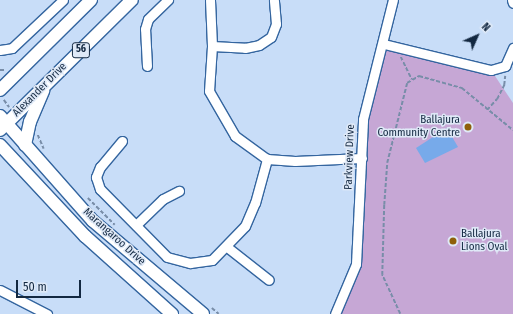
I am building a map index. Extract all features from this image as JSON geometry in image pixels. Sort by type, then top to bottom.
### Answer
[{"type":"main road","name":"56","points":[[0,90],[5,80],[92,0]]},
{"type":"main road","name":"Alexander Drive","points":[[5,121],[46,84],[132,0]]},
{"type":"main road","points":[[25,145],[28,127],[46,84]]},
{"type":"main road","name":"Marangaroo Drive","points":[[5,121],[93,221],[205,310]]},
{"type":"main road","name":"Marangaroo Drive","points":[[0,145],[85,236],[172,314]]},
{"type":"main road","points":[[0,159],[25,171]]},
{"type":"street","points":[[0,50],[12,48],[63,0]]},
{"type":"street","points":[[147,66],[145,29],[148,19],[168,0]]},
{"type":"street","points":[[210,0],[212,46],[209,91],[234,136],[267,159],[295,161],[362,158]]},
{"type":"street","points":[[212,46],[245,48],[258,45],[271,37],[276,24],[274,0]]},
{"type":"street","name":"Parkview Drive","points":[[335,314],[356,264],[363,120],[384,44],[393,0]]},
{"type":"street","points":[[384,44],[491,70],[505,66],[513,48]]},
{"type":"street","points":[[122,141],[107,155],[96,177],[100,189],[167,257],[190,263],[212,260],[227,247],[245,226],[255,203],[267,159]]},
{"type":"street","points":[[136,225],[163,199],[179,191]]},
{"type":"street","points":[[227,247],[269,280]]},
{"type":"street","points":[[0,290],[47,314]]},
{"type":"path","points":[[397,48],[412,80]]},
{"type":"path","points":[[487,110],[504,84],[505,66]]},
{"type":"path","points":[[400,314],[382,275],[384,205],[387,163],[407,83],[419,76],[462,88],[513,130]]},
{"type":"path","points":[[0,96],[5,121]]},
{"type":"path","points":[[28,127],[36,130],[47,155]]},
{"type":"path","points":[[84,194],[118,228]]},
{"type":"path","points":[[205,310],[219,314]]},
{"type":"shaded area","points":[[384,44],[491,70],[513,103],[513,314],[335,314],[356,263],[362,144]]},
{"type":"building","points":[[447,128],[458,147],[425,163],[416,148]]},
{"type":"place","name":"Ballajura Community Centre","points":[[468,127]]},
{"type":"place","name":"Ballajura Lions Oval","points":[[453,241]]}]
